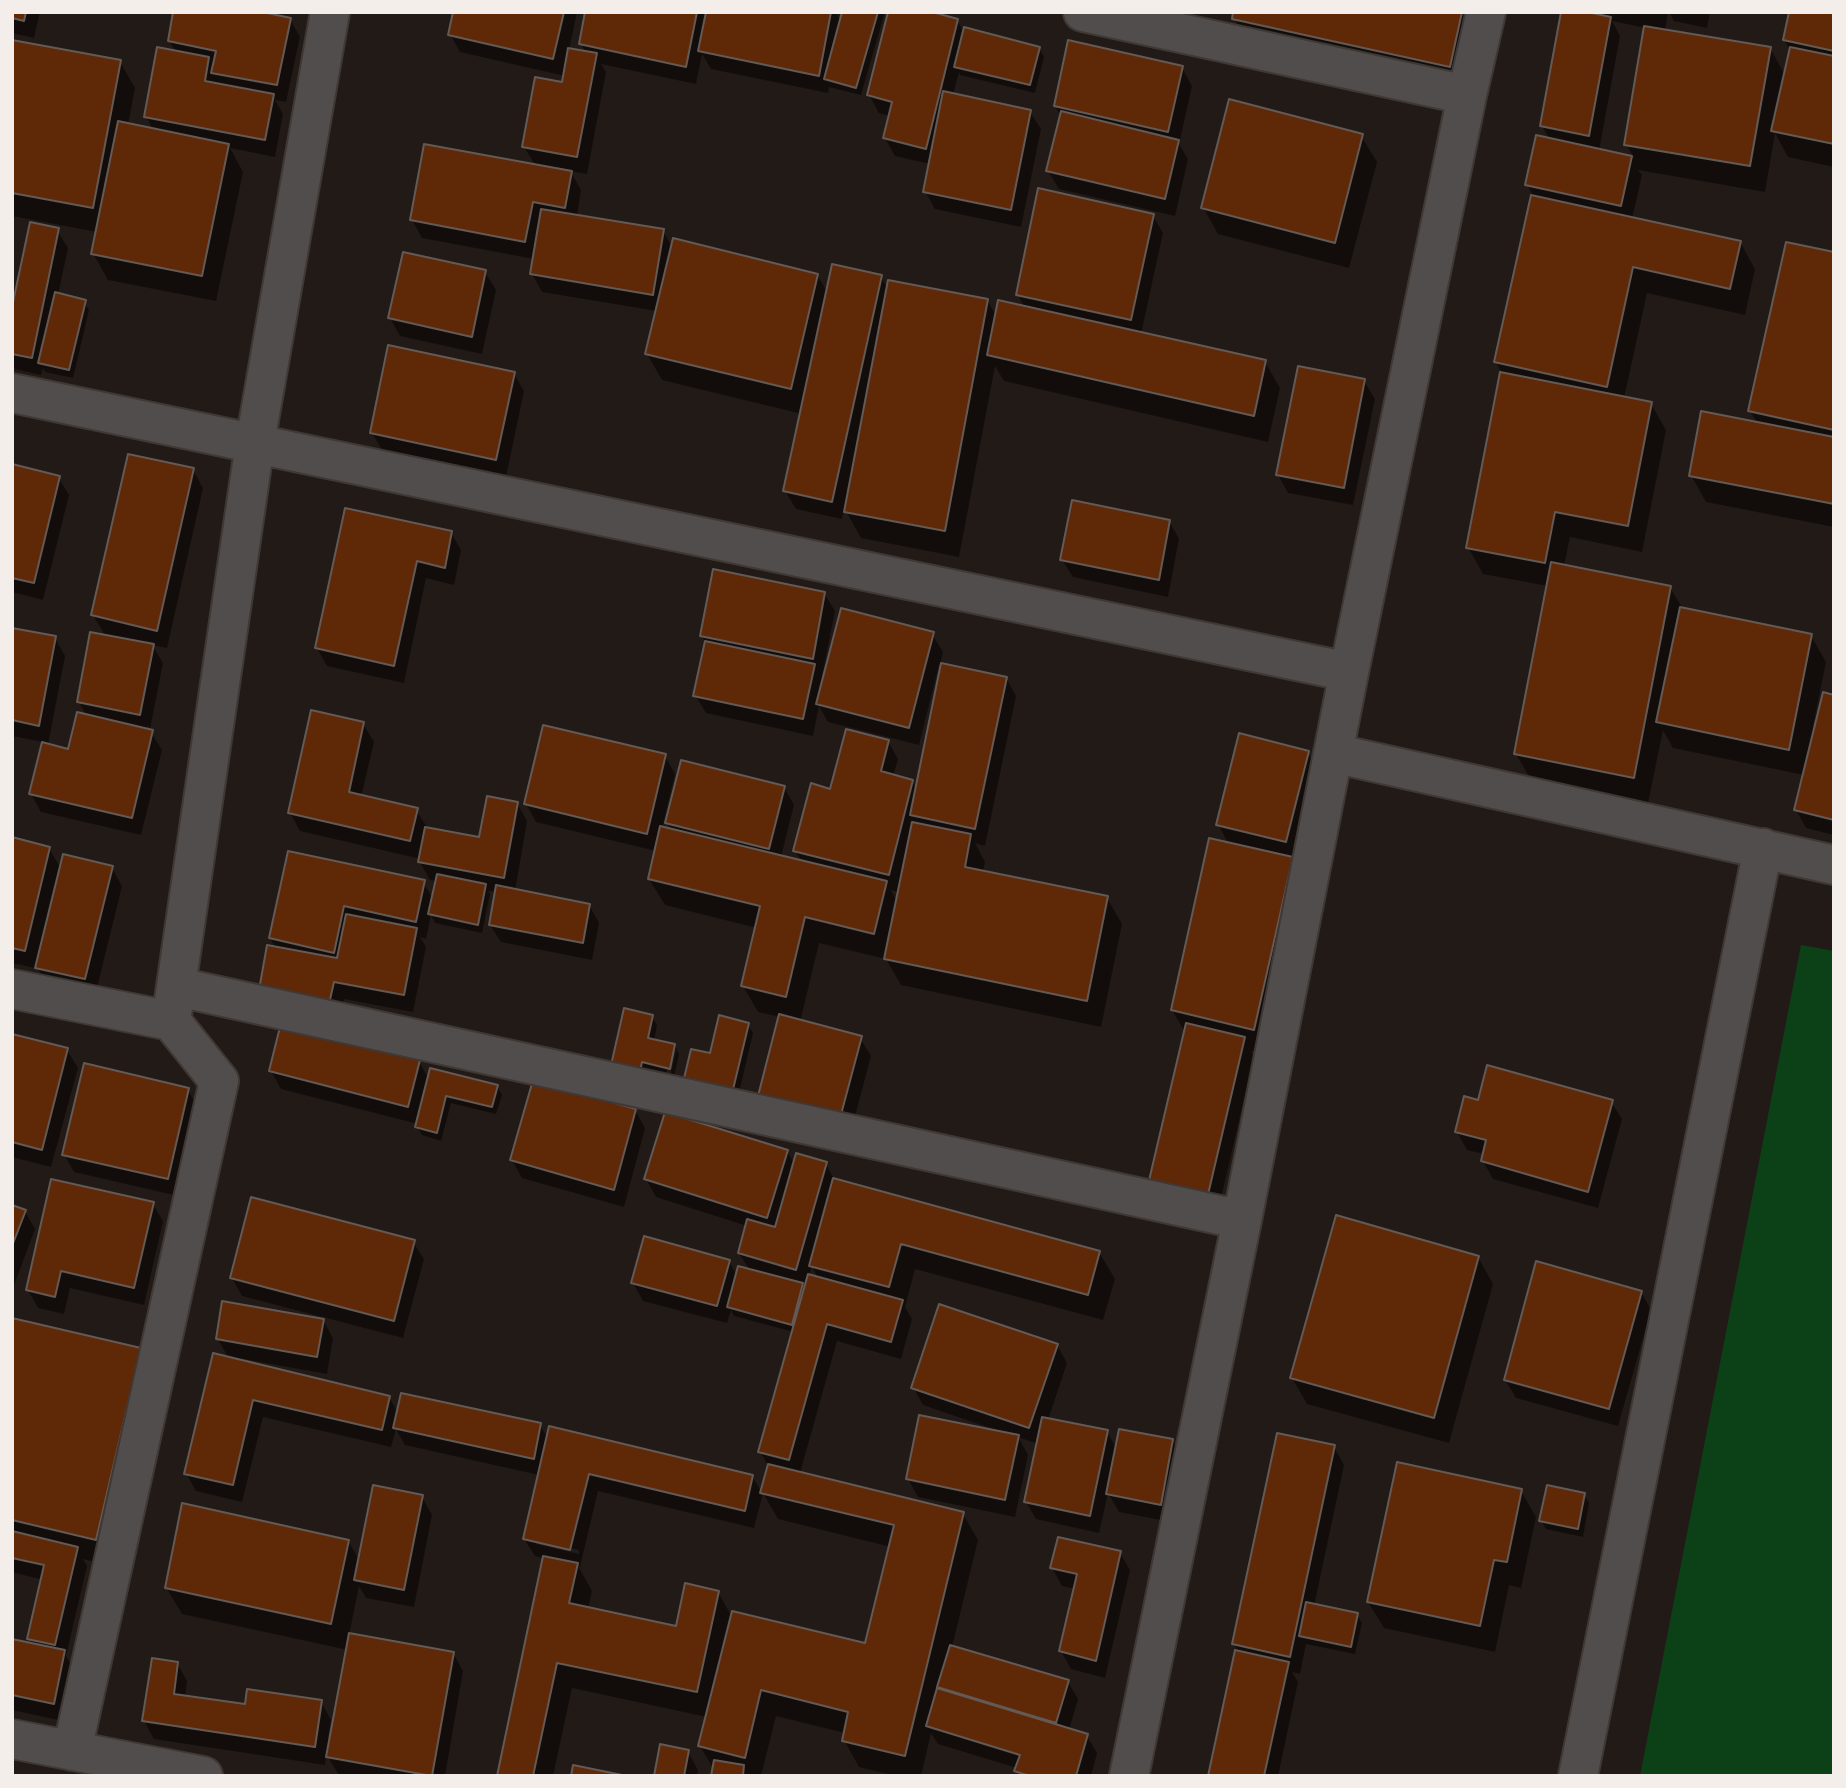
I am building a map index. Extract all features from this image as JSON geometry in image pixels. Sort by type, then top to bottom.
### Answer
[{"type":"street","points":[[72,1751],[219,1081],[174,1004],[255,443],[330,12]]},
{"type":"street","points":[[1083,12],[1467,95]]},
{"type":"street","points":[[1129,1776],[1242,1220],[1349,672],[1486,12]]},
{"type":"street","points":[[12,393],[1349,672]]},
{"type":"street","points":[[1333,753],[1834,865]]},
{"type":"street","points":[[1578,1776],[1763,848]]},
{"type":"street","points":[[12,989],[174,1004],[1242,1220]]},
{"type":"street","points":[[12,1739],[203,1776]]},
{"type":"green space","points":[[1801,945],[1834,951],[1834,1776],[1640,1776]]},
{"type":"building","points":[[12,12],[26,12],[24,21],[12,18]]},
{"type":"building","points":[[173,12],[262,12],[291,18],[277,85],[211,73],[216,51],[168,41]]},
{"type":"building","points":[[453,12],[564,12],[553,59],[448,35]]},
{"type":"building","points":[[585,12],[697,12],[686,67],[579,44]]},
{"type":"building","points":[[706,12],[831,12],[819,76],[698,51]]},
{"type":"building","points":[[842,12],[878,12],[856,88],[824,79]]},
{"type":"building","points":[[888,12],[932,12],[958,19],[926,149],[883,138],[892,102],[867,95]]},
{"type":"building","points":[[1233,12],[1462,12],[1450,67],[1232,19]]},
{"type":"building","points":[[1561,12],[1587,12],[1611,17],[1589,136],[1540,126]]},
{"type":"building","points":[[1789,12],[1834,12],[1834,51],[1783,40]]},
{"type":"building","points":[[1644,26],[1771,47],[1750,166],[1624,145]]},
{"type":"building","points":[[964,27],[1040,47],[1030,85],[954,67]]},
{"type":"building","points":[[12,40],[121,60],[93,208],[12,193]]},
{"type":"building","points":[[1068,40],[1183,66],[1168,132],[1054,106]]},
{"type":"building","points":[[157,47],[209,57],[205,81],[274,94],[265,140],[144,117]]},
{"type":"building","points":[[1790,47],[1834,56],[1834,144],[1771,131]]},
{"type":"building","points":[[568,48],[597,53],[577,157],[522,147],[535,77],[562,82]]},
{"type":"building","points":[[943,91],[1031,110],[1011,210],[923,192]]},
{"type":"building","points":[[1229,99],[1363,134],[1335,243],[1201,208]]},
{"type":"building","points":[[1061,111],[1179,140],[1165,199],[1046,171]]},
{"type":"building","points":[[118,121],[229,144],[202,276],[91,254]]},
{"type":"building","points":[[1536,135],[1632,156],[1621,206],[1525,185]]},
{"type":"building","points":[[424,144],[572,171],[565,208],[533,202],[525,242],[410,220]]},
{"type":"building","points":[[1038,188],[1154,214],[1131,320],[1016,295]]},
{"type":"building","points":[[1531,195],[1741,241],[1730,289],[1633,267],[1607,387],[1494,362]]},
{"type":"building","points":[[541,209],[664,229],[653,295],[530,274]]},
{"type":"building","points":[[30,222],[59,228],[32,358],[12,354],[12,307]]},
{"type":"building","points":[[673,238],[818,274],[791,389],[645,354]]},
{"type":"building","points":[[1786,242],[1834,252],[1834,430],[1748,411]]},
{"type":"building","points":[[403,252],[486,270],[472,337],[388,318]]},
{"type":"building","points":[[832,264],[882,275],[832,502],[783,491]]},
{"type":"building","points":[[888,280],[988,299],[945,531],[844,512]]},
{"type":"building","points":[[55,292],[86,300],[69,370],[38,363]]},
{"type":"building","points":[[998,300],[1266,360],[1254,416],[987,355]]},
{"type":"building","points":[[388,345],[515,372],[496,460],[370,433]]},
{"type":"building","points":[[1298,366],[1365,379],[1344,488],[1276,475]]},
{"type":"building","points":[[1500,372],[1652,402],[1628,526],[1555,512],[1545,563],[1466,548]]},
{"type":"building","points":[[1701,411],[1834,437],[1834,504],[1689,476]]},
{"type":"building","points":[[128,454],[194,468],[157,631],[91,615]]},
{"type":"building","points":[[12,464],[60,476],[34,583],[12,578]]},
{"type":"building","points":[[1072,500],[1170,520],[1159,580],[1060,560]]},
{"type":"building","points":[[345,508],[452,531],[445,568],[417,561],[394,666],[315,648]]},
{"type":"building","points":[[1551,562],[1671,586],[1634,778],[1514,754]]},
{"type":"building","points":[[713,569],[825,592],[813,659],[700,636]]},
{"type":"building","points":[[1680,607],[1812,634],[1789,750],[1656,722]]},
{"type":"building","points":[[841,608],[934,632],[909,728],[816,704]]},
{"type":"building","points":[[12,628],[56,636],[39,726],[12,720]]},
{"type":"building","points":[[90,632],[154,644],[140,715],[77,702]]},
{"type":"building","points":[[705,641],[815,664],[803,719],[693,696]]},
{"type":"building","points":[[941,663],[1007,677],[975,829],[910,815]]},
{"type":"building","points":[[1823,692],[1834,695],[1834,820],[1794,810]]},
{"type":"building","points":[[311,710],[364,722],[349,792],[418,808],[410,841],[288,813]]},
{"type":"building","points":[[77,712],[153,730],[132,818],[29,794],[42,742],[68,749]]},
{"type":"building","points":[[543,725],[666,754],[647,834],[524,804]]},
{"type":"building","points":[[846,729],[889,740],[881,771],[913,780],[889,875],[793,851],[811,783],[830,789]]},
{"type":"building","points":[[1239,733],[1309,751],[1286,842],[1216,825]]},
{"type":"building","points":[[681,760],[785,786],[769,849],[665,823]]},
{"type":"building","points":[[487,796],[518,802],[504,878],[418,862],[425,827],[479,837]]},
{"type":"building","points":[[912,822],[971,834],[965,867],[1108,896],[1087,1001],[884,959]]},
{"type":"building","points":[[660,826],[887,881],[874,934],[805,917],[786,997],[741,986],[760,906],[648,879]]},
{"type":"building","points":[[12,837],[50,847],[25,951],[12,948]]},
{"type":"building","points":[[1209,838],[1293,857],[1254,1030],[1171,1010]]},
{"type":"building","points":[[288,851],[425,880],[416,922],[344,906],[334,953],[269,938]]},
{"type":"building","points":[[63,854],[113,866],[85,979],[35,968]]},
{"type":"building","points":[[437,874],[486,884],[478,925],[428,914]]},
{"type":"building","points":[[496,885],[590,904],[583,943],[489,925]]},
{"type":"building","points":[[346,914],[417,928],[404,995],[334,982],[329,1004],[259,990],[267,945],[337,958]]},
{"type":"building","points":[[624,1008],[653,1015],[648,1038],[675,1044],[670,1069],[642,1062],[638,1080],[609,1074]]},
{"type":"building","points":[[779,1014],[862,1036],[839,1122],[757,1100]]},
{"type":"building","points":[[719,1015],[749,1023],[730,1102],[681,1091],[691,1049],[710,1053]]},
{"type":"building","points":[[281,1023],[420,1060],[408,1107],[269,1071]]},
{"type":"building","points":[[1186,1023],[1245,1037],[1206,1203],[1147,1189]]},
{"type":"building","points":[[12,1034],[68,1048],[42,1150],[12,1142]]},
{"type":"building","points":[[84,1063],[189,1088],[168,1179],[62,1155]]},
{"type":"building","points":[[1487,1065],[1613,1100],[1588,1192],[1481,1161],[1486,1140],[1455,1132],[1464,1096],[1478,1100]]},
{"type":"building","points":[[430,1068],[498,1085],[492,1107],[446,1096],[437,1133],[415,1127]]},
{"type":"building","points":[[533,1080],[636,1109],[614,1190],[510,1160]]},
{"type":"building","points":[[665,1112],[788,1150],[767,1218],[644,1179]]},
{"type":"building","points":[[796,1153],[827,1162],[796,1270],[738,1253],[747,1219],[775,1227]]},
{"type":"building","points":[[833,1178],[1100,1251],[1088,1295],[901,1244],[889,1287],[809,1266]]},
{"type":"building","points":[[51,1179],[154,1202],[134,1288],[61,1271],[55,1297],[26,1290]]},
{"type":"building","points":[[251,1197],[415,1240],[394,1321],[230,1278]]},
{"type":"building","points":[[12,1205],[26,1210],[12,1246]]},
{"type":"building","points":[[1336,1215],[1479,1256],[1434,1418],[1290,1378]]},
{"type":"building","points":[[644,1236],[730,1260],[717,1306],[631,1283]]},
{"type":"building","points":[[1536,1261],[1642,1291],[1609,1409],[1504,1380]]},
{"type":"building","points":[[738,1266],[803,1283],[792,1325],[727,1307]]},
{"type":"building","points":[[808,1274],[903,1300],[891,1342],[827,1324],[789,1460],[758,1452]]},
{"type":"building","points":[[222,1301],[324,1319],[317,1357],[216,1339]]},
{"type":"building","points":[[939,1304],[1058,1344],[1029,1428],[911,1388]]},
{"type":"building","points":[[12,1318],[141,1348],[96,1540],[12,1520]]},
{"type":"building","points":[[213,1353],[390,1396],[382,1430],[253,1400],[233,1485],[184,1474]]},
{"type":"building","points":[[401,1393],[541,1423],[534,1459],[393,1428]]},
{"type":"building","points":[[919,1415],[1019,1435],[1005,1500],[906,1479]]},
{"type":"building","points":[[1042,1417],[1108,1430],[1090,1516],[1024,1502]]},
{"type":"building","points":[[549,1426],[753,1475],[745,1511],[589,1474],[570,1550],[523,1539]]},
{"type":"building","points":[[1119,1429],[1173,1439],[1161,1505],[1106,1494]]},
{"type":"building","points":[[1277,1433],[1335,1445],[1290,1657],[1232,1644]]},
{"type":"building","points":[[1397,1462],[1522,1489],[1507,1562],[1494,1560],[1480,1626],[1367,1602]]},
{"type":"building","points":[[768,1464],[964,1512],[905,1756],[842,1741],[848,1712],[761,1690],[745,1758],[698,1746],[732,1611],[865,1643],[894,1525],[760,1493]]},
{"type":"building","points":[[373,1485],[423,1495],[404,1590],[354,1580]]},
{"type":"building","points":[[1547,1485],[1585,1493],[1578,1529],[1539,1521]]},
{"type":"building","points":[[182,1503],[349,1540],[331,1624],[165,1588]]},
{"type":"building","points":[[12,1531],[78,1547],[55,1645],[27,1639],[44,1565],[12,1558]]},
{"type":"building","points":[[1058,1537],[1121,1551],[1096,1661],[1059,1651],[1077,1574],[1050,1568]]},
{"type":"building","points":[[543,1556],[578,1563],[569,1603],[676,1626],[685,1583],[719,1591],[697,1692],[557,1663],[533,1776],[497,1776]]},
{"type":"building","points":[[1306,1602],[1358,1613],[1351,1647],[1299,1636]]},
{"type":"building","points":[[349,1633],[454,1652],[432,1776],[326,1757]]},
{"type":"building","points":[[12,1639],[65,1650],[54,1704],[12,1695]]},
{"type":"building","points":[[950,1645],[1069,1680],[1056,1723],[937,1687]]},
{"type":"building","points":[[1235,1650],[1289,1662],[1264,1776],[1208,1776]]},
{"type":"building","points":[[152,1658],[178,1662],[174,1694],[245,1704],[247,1689],[322,1700],[315,1747],[142,1721]]},
{"type":"building","points":[[937,1688],[1088,1734],[1076,1776],[1030,1776],[1014,1771],[1020,1755],[926,1726]]},
{"type":"building","points":[[660,1744],[689,1750],[684,1776],[654,1776]]},
{"type":"building","points":[[714,1760],[744,1765],[743,1776],[711,1776]]},
{"type":"building","points":[[573,1765],[627,1776],[571,1776]]}]
